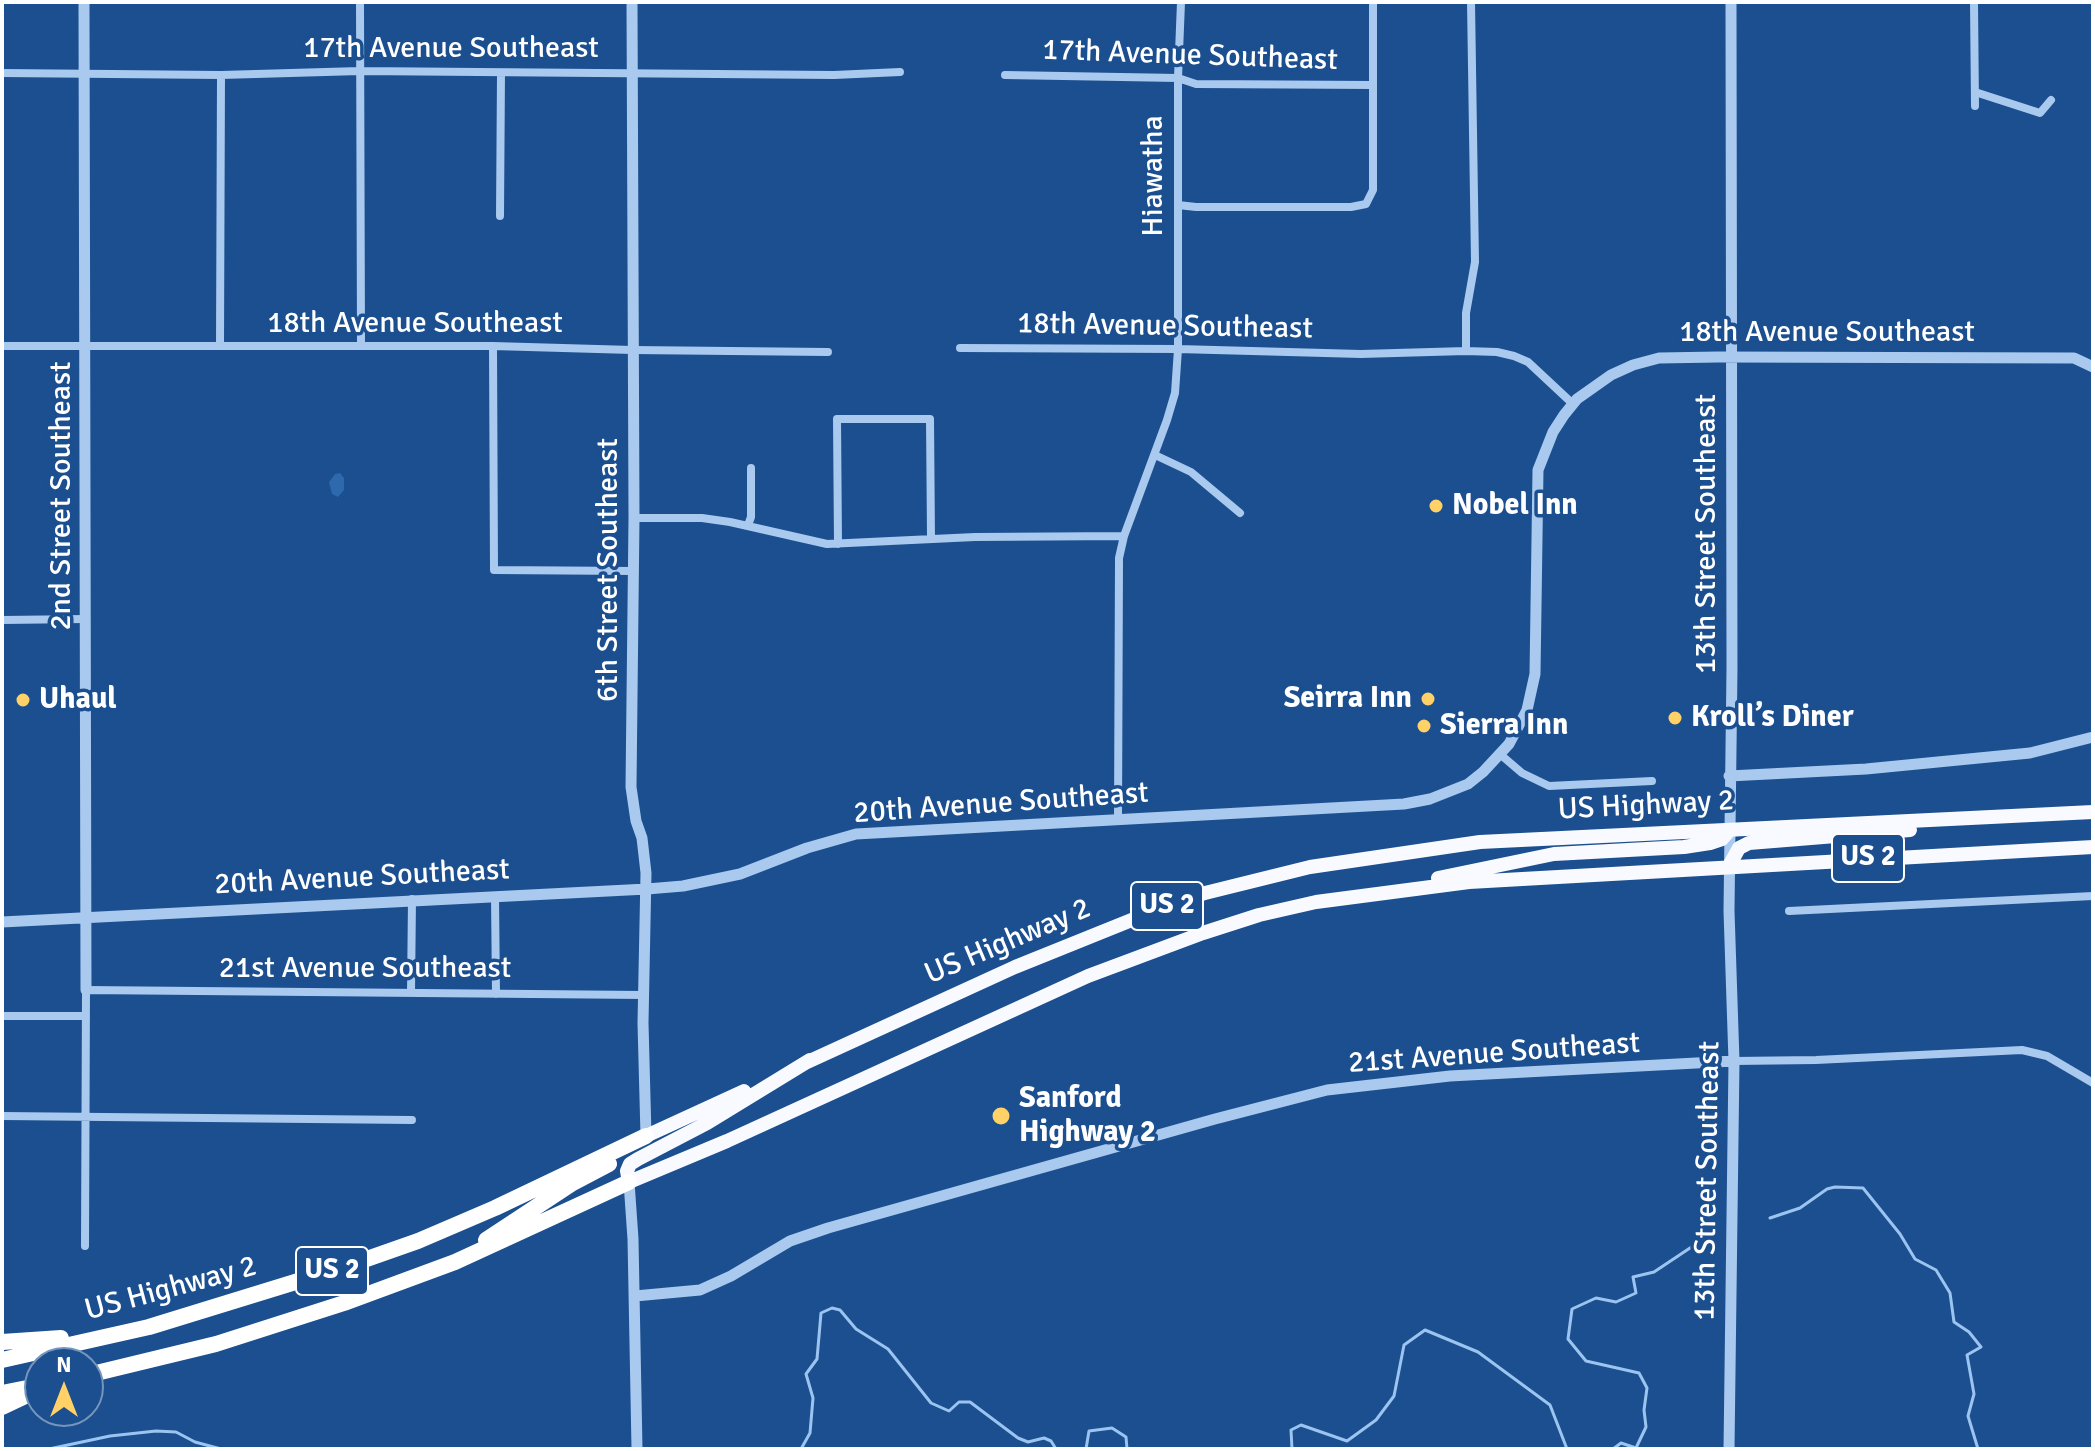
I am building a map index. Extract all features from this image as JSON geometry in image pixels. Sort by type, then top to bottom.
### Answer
[{"type":"highway","name":"US Highway 2","points":[[2,1360],[149,1327],[270,1291],[418,1241],[1015,967],[1205,893],[1310,867],[1480,842],[2093,812]]},
{"type":"highway","points":[[1729,866],[1739,848],[1749,843],[1882,834],[1998,816]]},
{"type":"highway","points":[[1399,889],[1454,873],[1526,858],[1684,847],[1722,839],[1729,831]]},
{"type":"highway","name":"US Highway 2","points":[[104,1371],[216,1344],[344,1303],[455,1262],[1088,976],[1259,915],[1399,889],[1484,881],[2093,847]]},
{"type":"highway","points":[[629,1182],[627,1171],[630,1164],[696,1130],[810,1060]]},
{"type":"highway","points":[[455,1262],[571,1184],[638,1150],[645,1143],[646,1136]]},
{"type":"highway","points":[[2,1342],[43,1341],[149,1327]]},
{"type":"highway","points":[[2,1393],[24,1390]]},
{"type":"highway","points":[[2,1407],[24,1395]]},
{"type":"street","name":"2nd Street Southeast","points":[[84,2],[86,990]]},
{"type":"street","points":[[360,2],[361,345]]},
{"type":"street","name":"6th Street Southeast","points":[[632,2],[634,518],[631,787],[642,838],[647,889],[644,995],[646,1136]]},
{"type":"street","name":"Hiawatha","points":[[1118,821],[1119,582],[1124,536],[1175,393],[1181,2]]},
{"type":"street","points":[[1178,205],[1351,207],[1366,204],[1373,190],[1373,2]]},
{"type":"street","points":[[1466,351],[1466,313],[1475,262],[1471,2]]},
{"type":"street","name":"13th Street Southeast","points":[[1729,1449],[1734,1061],[1729,866],[1732,668],[1731,2]]},
{"type":"street","points":[[1974,2],[1975,106]]},
{"type":"street","name":"17th Avenue Southeast","points":[[2,73],[221,75],[360,71],[834,75],[900,72]]},
{"type":"street","points":[[500,216],[501,73]]},
{"type":"street","points":[[220,345],[221,75]]},
{"type":"street","name":"17th Avenue Southeast","points":[[1005,75],[1178,78],[1196,84],[1373,85]]},
{"type":"street","points":[[1975,92],[2040,113],[2051,100]]},
{"type":"street","name":"18th Avenue Southeast","points":[[2,346],[361,345],[828,352]]},
{"type":"street","points":[[493,346],[494,570],[633,571]]},
{"type":"street","name":"18th Avenue Southeast","points":[[960,348],[1361,354],[1497,352],[1528,362],[1573,404]]},
{"type":"street","name":"18th Avenue Southeast","points":[[1501,755],[1527,710],[1535,674],[1538,470],[1553,432],[1573,404],[1593,386],[1633,365],[1659,358],[2074,358],[2093,367]]},
{"type":"street","points":[[838,544],[837,419],[930,419],[931,539]]},
{"type":"street","points":[[1155,455],[1191,472],[1240,513]]},
{"type":"street","points":[[748,525],[751,517],[751,468]]},
{"type":"street","points":[[634,518],[702,518],[748,525],[813,542],[838,544],[1124,536]]},
{"type":"street","points":[[2,620],[86,619]]},
{"type":"street","points":[[1729,776],[1866,769],[2030,753],[2093,737]]},
{"type":"street","points":[[1501,755],[1522,773],[1549,786],[1652,781]]},
{"type":"street","name":"20th Avenue Southeast","points":[[2,922],[683,886],[740,874],[807,848],[856,834],[1417,802],[1450,793],[1468,784],[1501,755]]},
{"type":"street","points":[[495,896],[496,994]]},
{"type":"street","points":[[1789,911],[2093,896]]},
{"type":"street","points":[[411,993],[412,899]]},
{"type":"street","points":[[85,1246],[86,990]]},
{"type":"street","name":"21st Avenue Southeast","points":[[86,990],[644,995]]},
{"type":"street","points":[[2,1016],[86,1016]]},
{"type":"street","name":"21st Avenue Southeast","points":[[635,1296],[700,1290],[731,1276],[790,1241],[828,1228],[1202,1122],[1327,1090],[1450,1076],[2022,1050],[2047,1056],[2093,1083]]},
{"type":"street","points":[[2,1116],[412,1120]]},
{"type":"street","points":[[629,1182],[635,1296],[637,1449]]},
{"type":"shaded area","points":[[340,473],[344,478],[344,490],[338,497],[332,494],[329,482]]},
{"type":"waterway","points":[[1770,1218],[1800,1208],[1827,1189],[1863,1188],[1900,1234],[1915,1259],[1936,1270],[1950,1293],[1954,1322],[1969,1332],[1981,1347],[1967,1355],[1974,1394],[1968,1416],[1978,1449]]},
{"type":"waterway","points":[[1613,1449],[1621,1443],[1636,1448],[1646,1427],[1644,1410],[1647,1388],[1639,1373],[1586,1361],[1568,1339],[1572,1309],[1596,1298],[1616,1302],[1636,1293],[1633,1277],[1654,1272],[1702,1240]]},
{"type":"waterway","points":[[801,1449],[810,1433],[813,1398],[806,1374],[817,1359],[821,1313],[832,1308],[840,1310],[856,1329],[888,1349],[931,1403],[949,1411],[959,1402],[970,1402],[1018,1438],[1028,1442],[1044,1438],[1051,1441],[1056,1449]]},
{"type":"waterway","points":[[1292,1449],[1291,1430],[1301,1425],[1347,1441],[1376,1420],[1394,1396],[1404,1345],[1425,1330],[1478,1352],[1550,1405],[1567,1449]]},
{"type":"waterway","points":[[1086,1449],[1089,1431],[1112,1428],[1126,1437],[1127,1449]]},
{"type":"waterway","points":[[49,1449],[110,1436],[156,1431],[176,1432],[195,1442],[221,1449]]},
{"type":"place","name":"Nobel Inn","points":[[1436,506]]},
{"type":"place","name":"Seirra Inn","points":[[1428,699]]},
{"type":"place","name":"Uhaul","points":[[23,700]]},
{"type":"place","name":"Kroll’s Diner","points":[[1675,718]]},
{"type":"place","name":"Sierra Inn","points":[[1424,726]]},
{"type":"place","name":"Sanford Highway 2","points":[[1001,1116]]}]
